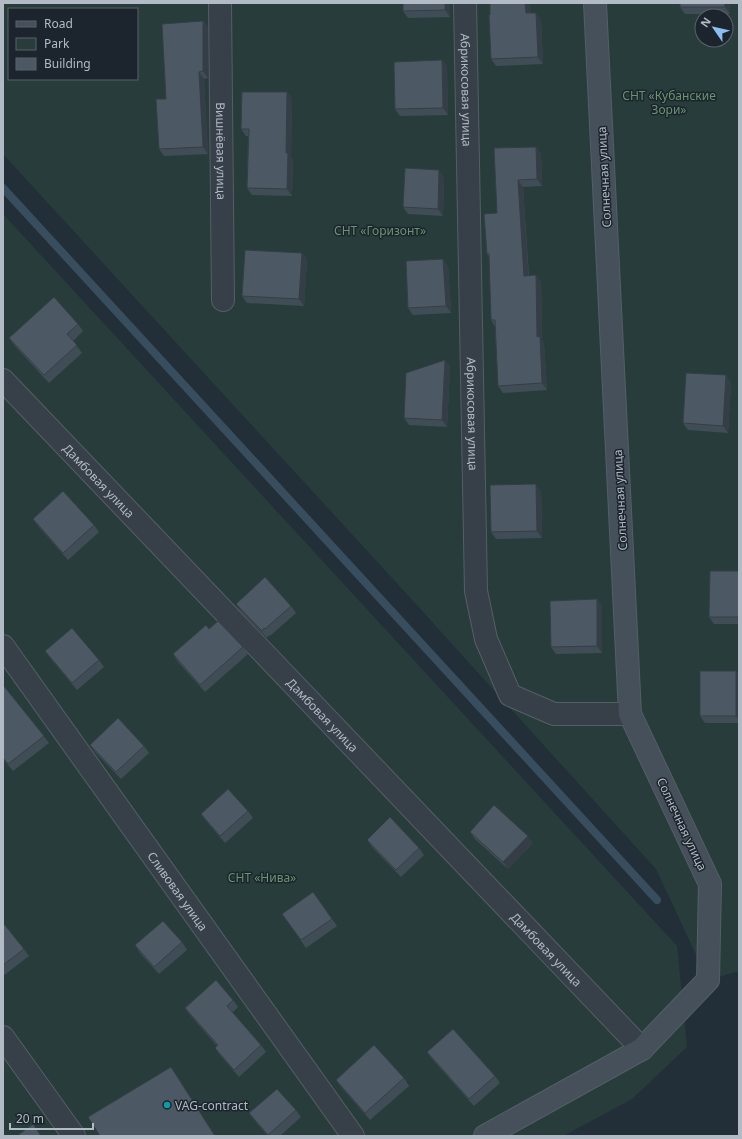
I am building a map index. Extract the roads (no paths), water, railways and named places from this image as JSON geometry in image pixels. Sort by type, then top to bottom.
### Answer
[{"type":"street","name":"Вишнёвая улица","points":[[220,3],[223,300]]},
{"type":"street","name":"Абрикосовая улица","points":[[465,3],[476,591],[486,639],[510,695],[554,714],[630,714]]},
{"type":"street","name":"Солнечная улица","points":[[595,3],[630,714],[710,884],[708,980],[642,1050]]},
{"type":"street","name":"Дамбовая улица","points":[[3,380],[642,1050]]},
{"type":"street","name":"Сливовая улица","points":[[3,646],[353,1136]]},
{"type":"street","points":[[3,1037],[74,1136]]},
{"type":"street","points":[[485,1136],[642,1050]]},
{"type":"waterway","points":[[3,188],[657,900]]},
{"type":"place","name":"VAG-contract","points":[[167,1105]]},
{"type":"park label","name":"СНТ «Кубанские Зори»","points":[[669,102]]},
{"type":"park label","name":"СНТ «Горизонт»","points":[[380,230]]},
{"type":"park label","name":"СНТ «Нива»","points":[[262,877]]}]
